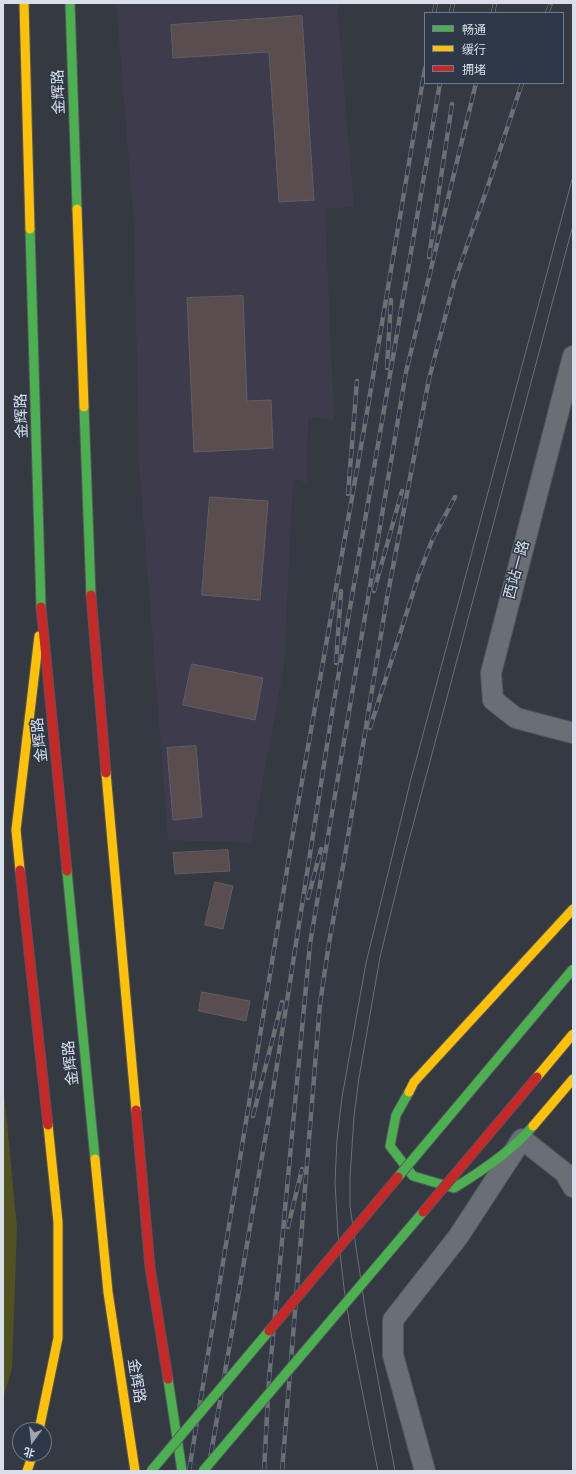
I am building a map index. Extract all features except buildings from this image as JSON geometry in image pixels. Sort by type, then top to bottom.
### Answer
[{"type":"main road","name":"金辉路","points":[[24,3],[42,612],[108,1292],[135,1471]]},
{"type":"main road","name":"金辉路","points":[[70,3],[91,608],[150,1267],[182,1471]]},
{"type":"main road","points":[[41,1422],[58,1338],[58,1222],[16,830],[42,612]]},
{"type":"main road","points":[[573,909],[414,1082],[396,1115],[390,1146],[413,1176],[454,1188],[475,1175],[522,1139],[573,1079]]},
{"type":"main road","points":[[151,1471],[573,969]]},
{"type":"main road","points":[[203,1471],[573,1034]]},
{"type":"street","name":"西站一路","points":[[573,356],[491,673],[493,700],[516,718],[573,733]]},
{"type":"street","points":[[425,1471],[393,1355],[393,1320],[458,1237],[522,1139],[565,1173],[573,1187]]},
{"type":"shaded area","points":[[116,3],[337,3],[354,207],[325,209],[334,420],[308,417],[307,482],[293,479],[284,667],[251,843],[168,840],[139,463],[134,224]]},
{"type":"green space","points":[[3,1081],[17,1228],[12,1369],[3,1398]]},
{"type":"tram line","points":[[378,1471],[352,1339],[338,1235],[335,1182],[337,1139],[342,1097],[366,963],[411,779],[573,176]]},
{"type":"tram line","points":[[395,1471],[366,1315],[350,1206],[350,1178],[354,1116],[359,1078],[380,957],[405,855],[573,225]]},
{"type":"railway","points":[[434,12],[436,3]]},
{"type":"railway","points":[[451,12],[453,3]]},
{"type":"railway","points":[[493,12],[495,3]]},
{"type":"railway","points":[[547,12],[551,3]]},
{"type":"railway","points":[[189,1471],[295,821],[366,418],[424,74]]},
{"type":"railway","points":[[208,1471],[269,1116],[333,707],[440,84]]},
{"type":"railway","points":[[264,1471],[269,1379],[310,944],[406,372],[476,84]]},
{"type":"railway","points":[[282,1471],[320,1004],[387,598],[429,379],[454,283],[522,84]]},
{"type":"railway","points":[[429,257],[452,104]]},
{"type":"railway","points":[[387,368],[391,300]]},
{"type":"railway","points":[[348,494],[357,381]]},
{"type":"railway","points":[[374,591],[402,491]]},
{"type":"railway","points":[[370,728],[419,574],[433,538],[455,497]]},
{"type":"railway","points":[[336,663],[341,591]]},
{"type":"railway","points":[[308,898],[321,849]]},
{"type":"railway","points":[[253,1116],[282,1002]]},
{"type":"railway","points":[[288,1227],[302,1169]]},
{"type":"traffic: fast","points":[[70,3],[77,209]]},
{"type":"traffic: fast","points":[[30,229],[41,607]]},
{"type":"traffic: fast","points":[[84,407],[91,595]]},
{"type":"traffic: fast","points":[[67,871],[95,1159]]},
{"type":"traffic: fast","points":[[398,1177],[573,969]]},
{"type":"traffic: fast","points":[[409,1092],[396,1115],[390,1146],[413,1176],[454,1188],[496,1160],[516,1144],[533,1126]]},
{"type":"traffic: fast","points":[[203,1471],[423,1212]]},
{"type":"traffic: fast","points":[[151,1471],[269,1331]]},
{"type":"traffic: fast","points":[[168,1379],[182,1471]]},
{"type":"traffic: slow","points":[[24,3],[30,229]]},
{"type":"traffic: slow","points":[[77,209],[84,407]]},
{"type":"traffic: slow","points":[[20,870],[16,830],[39,636]]},
{"type":"traffic: slow","points":[[106,773],[136,1110]]},
{"type":"traffic: slow","points":[[409,1092],[414,1082],[573,909]]},
{"type":"traffic: slow","points":[[537,1077],[573,1034]]},
{"type":"traffic: slow","points":[[533,1126],[573,1079]]},
{"type":"traffic: slow","points":[[41,1422],[58,1338],[58,1222],[48,1125]]},
{"type":"traffic: slow","points":[[95,1159],[108,1292],[135,1471]]},
{"type":"traffic: slow","points":[[27,1471],[30,1462]]},
{"type":"traffic: jam","points":[[91,595],[106,773]]},
{"type":"traffic: jam","points":[[41,607],[67,871]]},
{"type":"traffic: jam","points":[[20,870],[48,1125]]},
{"type":"traffic: jam","points":[[423,1212],[537,1077]]},
{"type":"traffic: jam","points":[[136,1110],[150,1267],[168,1379]]},
{"type":"traffic: jam","points":[[269,1331],[398,1177]]}]
